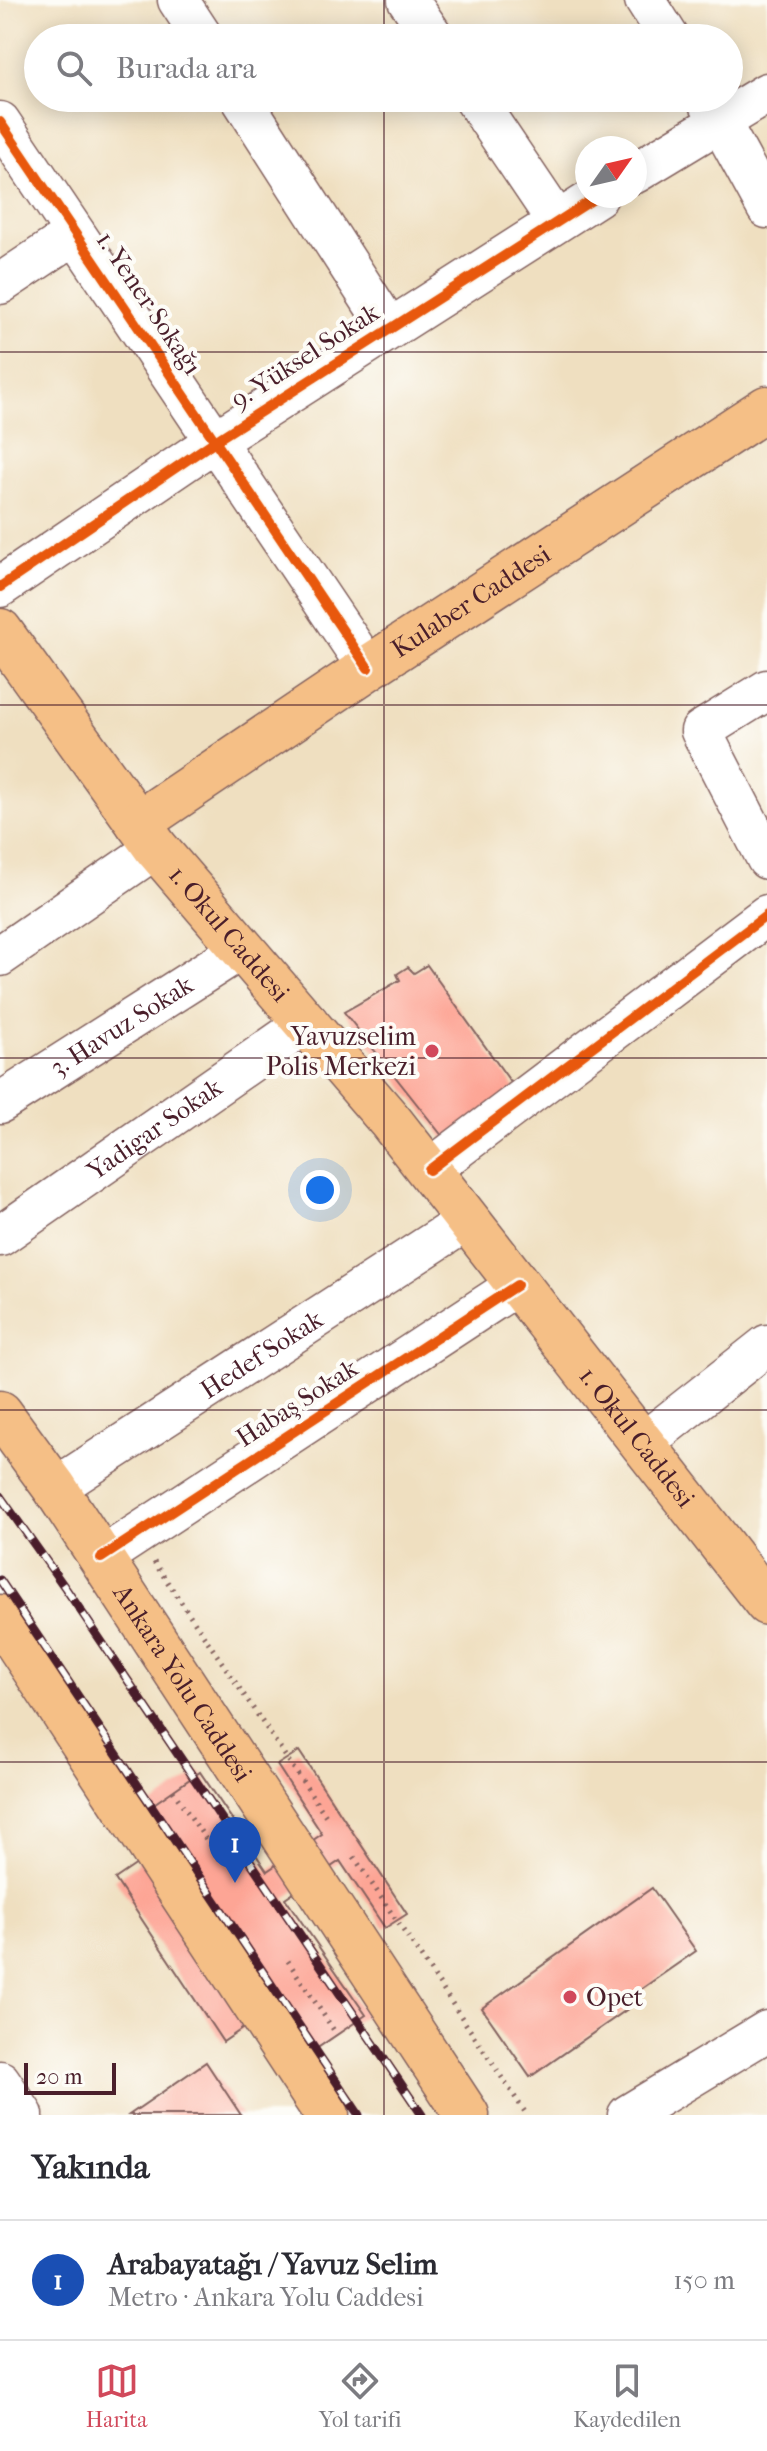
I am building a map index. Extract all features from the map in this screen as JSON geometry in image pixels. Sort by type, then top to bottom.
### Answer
[{"type":"main road","name":"Kulaber Caddesi","points":[[147,836],[368,668],[767,408]]},
{"type":"main road","name":"1. Okul Caddesi","points":[[0,631],[147,836],[308,1022],[429,1170],[643,1443],[759,1579]]},
{"type":"main road","points":[[0,1403],[55,1488]]},
{"type":"main road","name":"Ankara Yolu Caddesi","points":[[0,1413],[55,1488],[118,1546],[467,2115]]},
{"type":"main road","points":[[0,1617],[327,2115]]},
{"type":"street","points":[[178,0],[194,24]]},
{"type":"street","points":[[408,0],[424,24]]},
{"type":"street","points":[[645,0],[660,24]]},
{"type":"street","points":[[743,100],[767,93]]},
{"type":"street","points":[[250,112],[389,328]]},
{"type":"street","points":[[483,112],[557,221]]},
{"type":"street","points":[[647,163],[709,112]]},
{"type":"street","points":[[715,112],[767,208]]},
{"type":"street","name":"1. Yener Sokağı","points":[[0,122],[368,668]]},
{"type":"street","name":"9. Yüksel Sokak","points":[[0,587],[215,441],[578,208]]},
{"type":"street","points":[[0,284],[75,234]]},
{"type":"street","points":[[767,690],[701,731],[767,859]]},
{"type":"street","points":[[0,956],[147,836]]},
{"type":"street","points":[[429,1170],[767,915]]},
{"type":"street","name":"3. Havuz Sokak","points":[[0,1103],[243,948]]},
{"type":"street","name":"Yadigar Sokak","points":[[0,1236],[308,1022]]},
{"type":"street","name":"Hedef Sokak","points":[[55,1488],[468,1220]]},
{"type":"street","name":"Habaş Sokak","points":[[118,1546],[517,1285]]},
{"type":"street","points":[[643,1443],[767,1345]]},
{"type":"street","points":[[628,2115],[767,2031]]},
{"type":"path","points":[[118,1546],[328,1819]]},
{"type":"path","points":[[173,1791],[220,1860]]},
{"type":"path","points":[[354,1857],[527,2115]]},
{"type":"path","points":[[288,1961],[337,2035]]},
{"type":"building","name":"Yavuzselim Polis Merkezi","points":[[427,965],[517,1091],[447,1142],[344,1012],[400,980],[397,974],[408,967],[414,973]]},
{"type":"building","points":[[299,1751],[407,1914],[385,1928],[340,1861],[285,1898],[366,2015],[310,2053],[245,2027],[223,2042],[115,1879],[137,1864],[145,1810],[200,1772],[267,1871],[322,1834],[277,1765]]},
{"type":"building","points":[[652,1888],[696,1951],[627,1999],[632,2006],[530,2077],[482,2008]]},
{"type":"building","points":[[206,2062],[241,2115],[129,2115]]},
{"type":"railway","points":[[0,1496],[422,2115]]},
{"type":"railway","points":[[0,1580],[359,2115]]},
{"type":"cycle path","points":[[0,122],[368,668]]},
{"type":"cycle path","points":[[0,587],[215,441],[579,208]]},
{"type":"cycle path","points":[[429,1170],[767,915]]},
{"type":"cycle path","points":[[101,1558],[517,1285]]},
{"type":"place","name":"Yavuzselim Polis Merkezi","points":[[432,1051]]},
{"type":"place","name":"Arabayatağı / Yavuz Selim","points":[[235,1883]]},
{"type":"place","name":"Opet","points":[[570,1997]]}]
